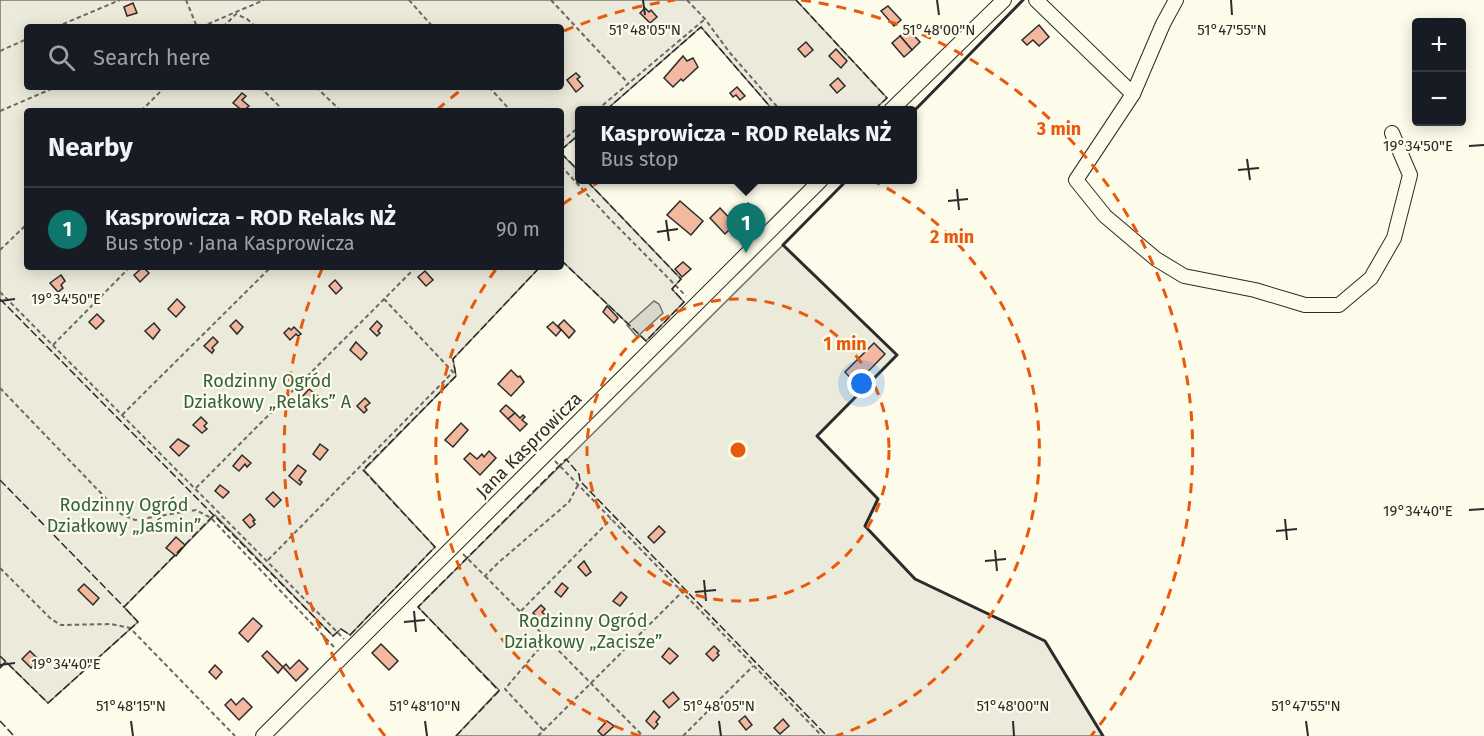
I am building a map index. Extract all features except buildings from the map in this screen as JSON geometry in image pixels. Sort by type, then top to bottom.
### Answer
[{"type":"street","points":[[896,106],[1004,0]]},
{"type":"street","points":[[1036,0],[1133,94]]},
{"type":"street","points":[[1176,0],[1163,24],[1133,94],[1076,180],[1105,216],[1156,259],[1184,276],[1256,290],[1305,304],[1339,305],[1371,278],[1394,238],[1410,175],[1392,133]]},
{"type":"street","name":"Jana Kasprowicza","points":[[263,736],[817,184]]},
{"type":"path","points":[[63,24],[120,0]]},
{"type":"path","points":[[186,0],[198,24]]},
{"type":"path","points":[[208,24],[236,14],[264,0]]},
{"type":"path","points":[[409,0],[430,24]]},
{"type":"path","points":[[552,0],[628,83]]},
{"type":"path","points":[[687,0],[776,106]]},
{"type":"path","points":[[226,24],[236,14]]},
{"type":"path","points":[[236,14],[253,24]]},
{"type":"path","points":[[603,106],[705,19]]},
{"type":"path","points":[[0,51],[24,40]]},
{"type":"path","points":[[0,111],[49,90]]},
{"type":"path","points":[[144,108],[162,90]]},
{"type":"path","points":[[263,90],[281,108]]},
{"type":"path","points":[[319,90],[337,108]]},
{"type":"path","points":[[492,90],[508,108]]},
{"type":"path","points":[[564,169],[575,181]]},
{"type":"path","points":[[578,184],[694,305]]},
{"type":"path","points":[[0,250],[24,228]]},
{"type":"path","points":[[53,345],[127,270]]},
{"type":"path","points":[[122,415],[268,270]]},
{"type":"path","points":[[195,488],[413,270]]},
{"type":"path","points":[[0,292],[338,633]]},
{"type":"path","points":[[268,560],[453,372],[384,299]]},
{"type":"path","points":[[0,388],[121,514],[135,520],[196,510],[211,518],[343,656]]},
{"type":"path","points":[[560,466],[822,736]]},
{"type":"path","points":[[485,576],[569,502],[579,486]]},
{"type":"path","points":[[521,611],[611,519]]},
{"type":"path","points":[[467,558],[643,736]]},
{"type":"path","points":[[0,568],[51,619],[61,625],[111,624],[130,628],[235,736]]},
{"type":"path","points":[[538,736],[682,592]]},
{"type":"path","points":[[544,730],[504,689],[548,638]]},
{"type":"path","points":[[683,736],[753,666]]},
{"type":"green space","name":"Rodzinny Ogród Działkowy „Relaks” A","points":[[0,0],[796,0],[887,98],[878,106],[770,106],[701,27],[611,106],[575,106],[575,138],[564,147],[564,108],[24,108],[24,270],[537,270],[453,359],[456,376],[364,470],[435,547],[350,635],[341,629],[333,636],[215,515],[124,607],[138,622],[48,703],[6,662],[0,668]]},
{"type":"green space","points":[[564,156],[575,168],[575,184],[590,184],[681,279],[672,289],[684,302],[646,341],[564,263]]},
{"type":"green space","name":"Rodzinny Ogród Działkowy „Zacisze”","points":[[783,245],[897,355],[817,436],[878,499],[865,526],[915,579],[1045,641],[1103,736],[456,736],[499,690],[418,607]]},
{"type":"shaded area","points":[[654,301],[659,304],[663,313],[637,337],[627,325]]},
{"type":"fence","points":[[796,0],[887,98],[878,106]]},
{"type":"fence","points":[[611,106],[701,27],[770,106]]},
{"type":"fence","points":[[564,147],[575,138]]},
{"type":"fence","points":[[564,156],[575,167]]},
{"type":"fence","points":[[564,263],[646,341],[684,302],[672,289],[681,279],[590,184]]},
{"type":"fence","points":[[0,299],[333,636],[341,629],[350,635],[435,547],[363,470],[456,376],[453,359],[537,270]]},
{"type":"fence","points":[[456,736],[499,691],[418,607],[566,459],[579,474],[580,481],[827,736]]},
{"type":"fence","points":[[0,480],[124,607],[213,516]]},
{"type":"fence","points":[[0,656],[48,703],[138,622],[124,607]]},
{"type":"fence","points":[[0,668],[6,661],[4,660]]},
{"type":"fence","points":[[0,721],[14,736]]},
{"type":"wall","points":[[917,108],[1023,0]]},
{"type":"wall","points":[[843,184],[783,245],[897,355],[817,436],[878,499],[865,526],[915,579],[1045,641],[1103,736]]},
{"type":"place","name":"Kasprowicza - ROD Relaks NŻ","points":[[746,253]]},
{"type":"park label","name":"Rodzinny Ogród Działkowy „Jaśmin”","points":[[124,515]]}]
